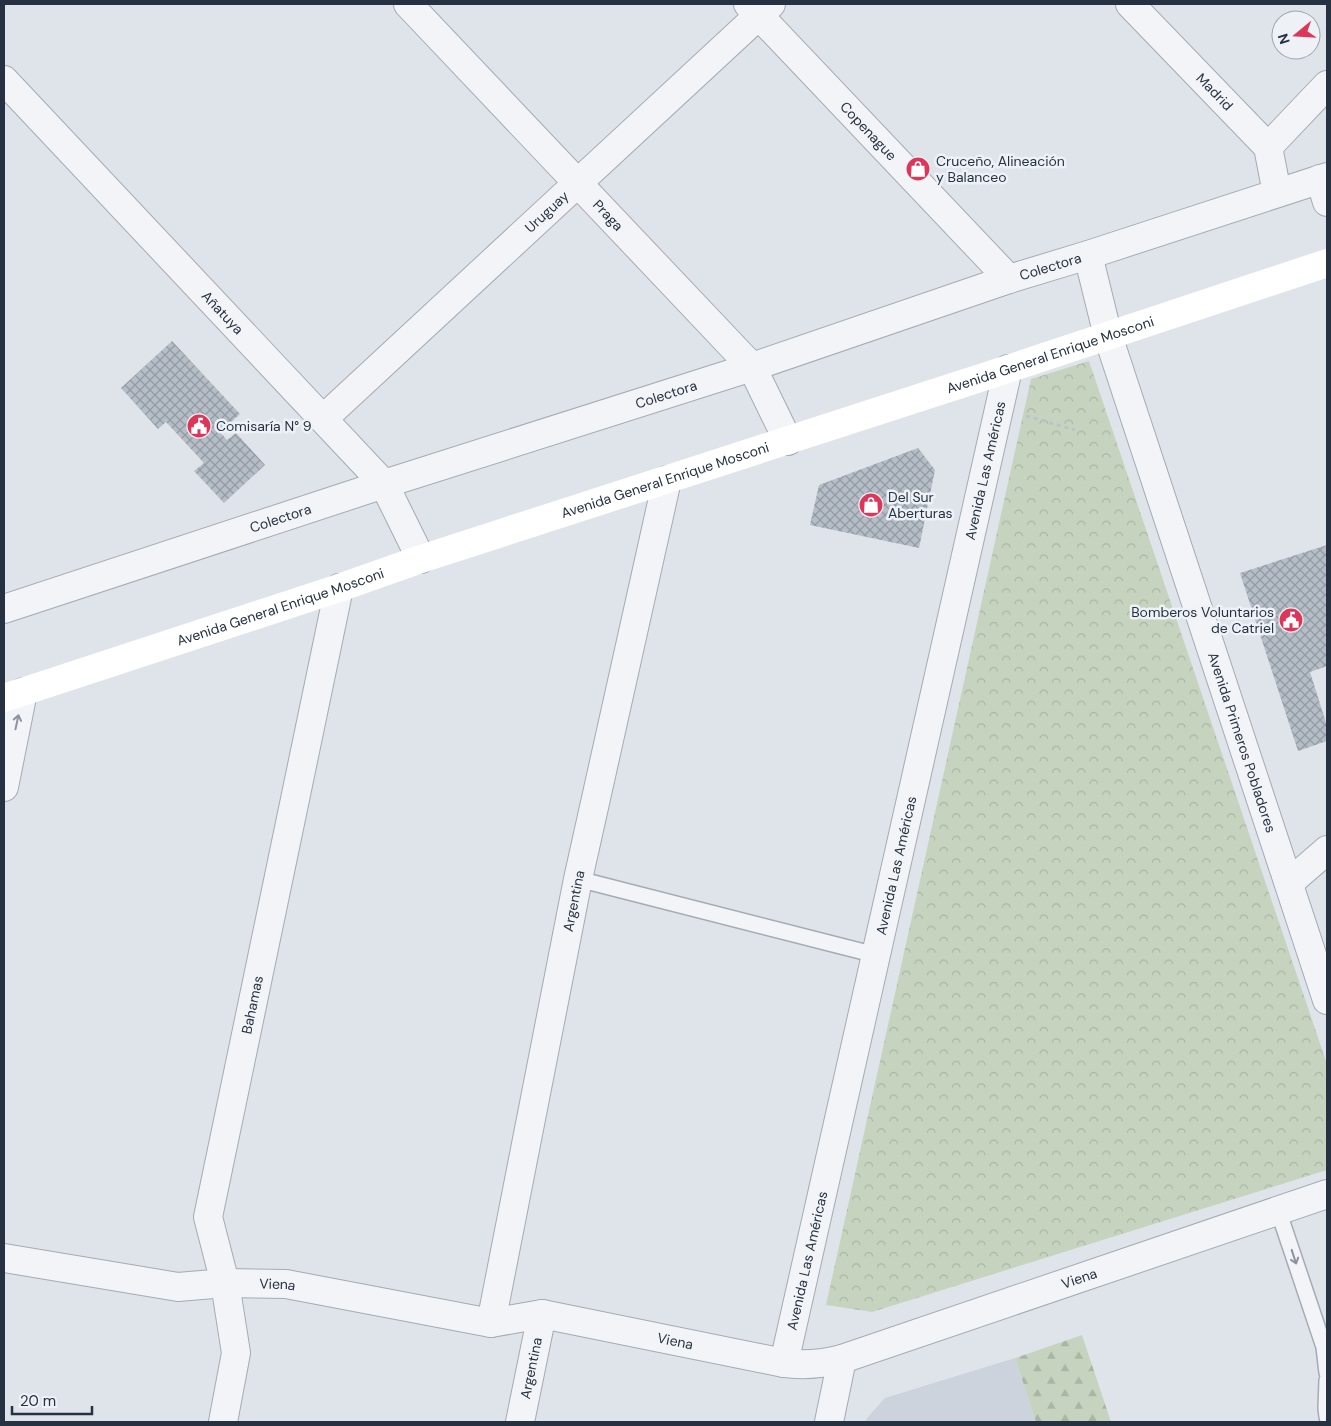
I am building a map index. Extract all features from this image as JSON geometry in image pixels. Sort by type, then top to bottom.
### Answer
[{"type":"main road","name":"Avenida General Enrique Mosconi","points":[[14,695],[339,588],[421,559],[788,441],[1327,263]]},
{"type":"street","name":"Praga","points":[[408,4],[752,367],[788,441]]},
{"type":"street","name":"Madrid","points":[[1130,4],[1268,147]]},
{"type":"street","name":"Uruguay","points":[[323,419],[578,183],[759,8]]},
{"type":"street","name":"Copenague","points":[[759,8],[1009,279]]},
{"type":"street","name":"Añatuya","points":[[4,80],[384,484],[421,559]]},
{"type":"street","points":[[1277,193],[1268,147],[1327,85]]},
{"type":"street","name":"Colectora","points":[[4,609],[384,484],[752,367],[1009,279],[1277,193],[1325,186]]},
{"type":"street","name":"Avenida Primeros Pobladores","points":[[1088,255],[1108,336],[1327,1000]]},
{"type":"street","name":"Avenida Las Américas","points":[[784,1363],[1008,369]]},
{"type":"street","name":"Argentina","points":[[491,1323],[578,878],[667,480]]},
{"type":"street","name":"Bahamas","points":[[223,1422],[236,1354],[225,1284],[208,1218],[339,588]]},
{"type":"street","points":[[4,787],[14,695]]},
{"type":"street","points":[[1289,883],[1327,850]]},
{"type":"street","name":"Viena","points":[[4,1258],[178,1286],[286,1284],[491,1323],[542,1314],[784,1363],[816,1365],[842,1359],[1327,1194]]},
{"type":"street","name":"Argentina","points":[[520,1422],[542,1314]]},
{"type":"street","points":[[829,1422],[842,1359]]},
{"type":"lane","points":[[578,878],[876,955]]},
{"type":"lane","points":[[1278,1210],[1324,1347],[1327,1373]]},
{"type":"lane","points":[[1327,1380],[1327,1417]]},
{"type":"path","points":[[999,408],[1075,430]]},
{"type":"shaded area","points":[[1015,1358],[1036,1422],[866,1422],[867,1418],[885,1398]]},
{"type":"green space","points":[[1089,361],[1327,1064],[1327,1170],[872,1312],[826,1305],[1031,379]]},
{"type":"green space","points":[[1082,1335],[1111,1422],[1036,1422],[1015,1358]]},
{"type":"building","name":"Comisaría N° 9","points":[[172,341],[240,414],[220,432],[227,440],[236,433],[265,465],[224,503],[194,471],[204,463],[166,422],[158,429],[121,388]]},
{"type":"building","name":"Del Sur Aberturas","points":[[918,448],[935,470],[919,548],[810,525],[819,485]]},
{"type":"building","name":"Bomberos Voluntarios de Catriel","points":[[1327,545],[1327,666],[1310,672],[1327,726],[1327,741],[1298,751],[1240,573]]},
{"type":"place","name":"Cruceño, Alineación y Balanceo","points":[[918,169]]},
{"type":"place","name":"Comisaría N° 9","points":[[199,426]]},
{"type":"place","name":"Del Sur Aberturas","points":[[871,505]]},
{"type":"place","name":"Bomberos Voluntarios de Catriel","points":[[1291,620]]}]
